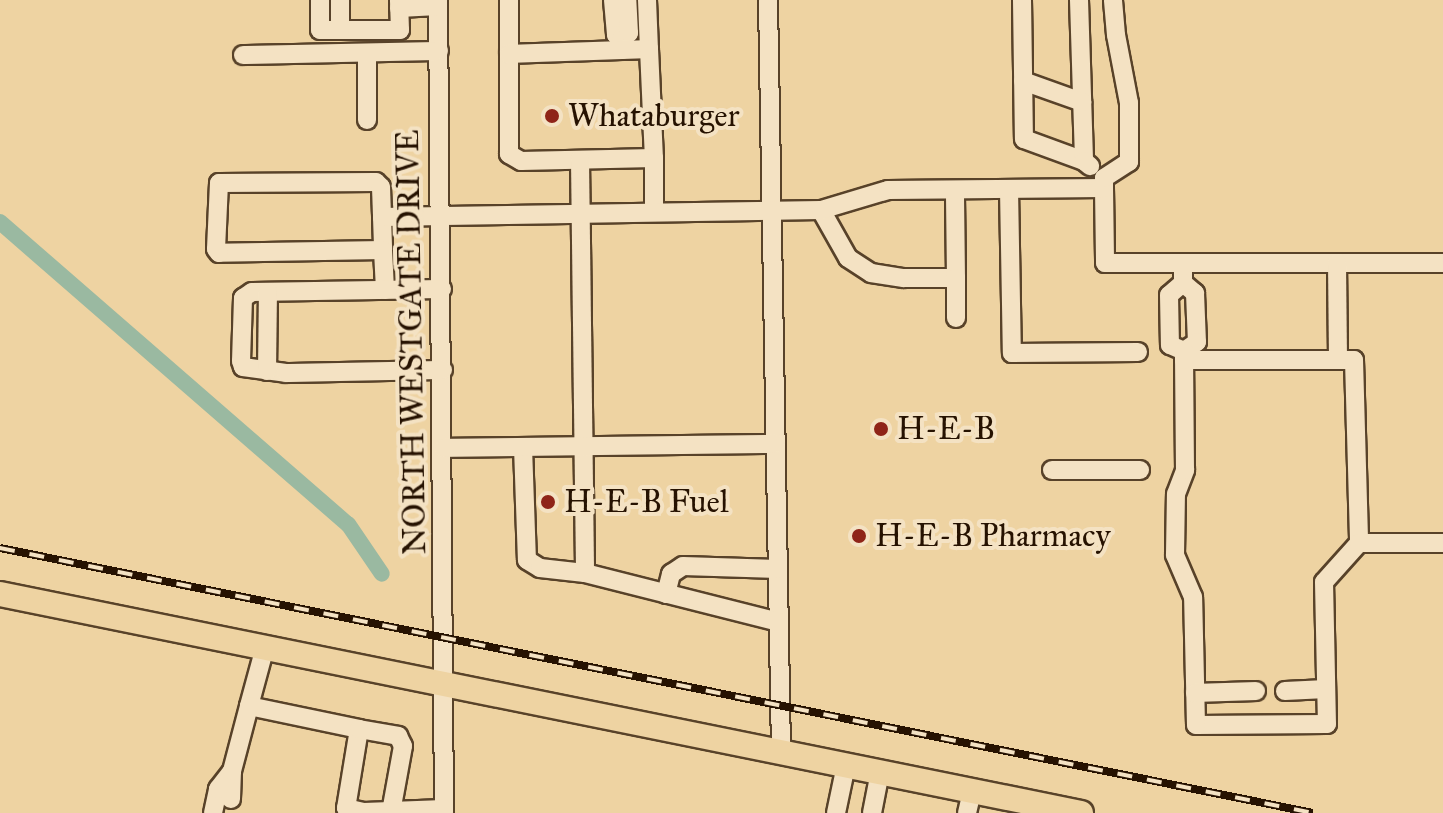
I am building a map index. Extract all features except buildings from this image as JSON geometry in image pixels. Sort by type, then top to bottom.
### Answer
[{"type":"main road","points":[[0,594],[880,772],[970,802],[1081,813]]},
{"type":"street","points":[[320,0],[320,30],[400,30],[399,4],[438,3]]},
{"type":"street","points":[[340,0],[340,30]]},
{"type":"street","points":[[509,0],[509,154],[521,161],[654,158]]},
{"type":"street","points":[[613,0],[616,35],[621,44]]},
{"type":"street","points":[[621,44],[629,33],[627,0]]},
{"type":"street","points":[[647,0],[654,212]]},
{"type":"street","points":[[768,0],[781,751]]},
{"type":"street","points":[[1022,0],[1024,139],[1084,161],[1104,183],[1105,263],[1443,263]]},
{"type":"street","points":[[1079,0],[1084,161]]},
{"type":"street","points":[[382,217],[821,210],[888,190],[1009,189],[1104,183],[1129,162],[1129,103],[1113,0]]},
{"type":"street","name":"NORTH WESTGATE DRIVE","points":[[438,3],[444,448],[444,811]]},
{"type":"street","points":[[509,54],[621,44],[649,49]]},
{"type":"street","points":[[243,55],[439,51]]},
{"type":"street","points":[[367,53],[367,120]]},
{"type":"street","points":[[1023,81],[1082,102]]},
{"type":"street","points":[[580,160],[585,573]]},
{"type":"street","points":[[383,250],[219,253],[216,249],[216,186],[376,182],[381,187],[385,290]]},
{"type":"street","points":[[1009,189],[1012,353],[1138,352]]},
{"type":"street","points":[[955,190],[956,318]]},
{"type":"street","points":[[821,210],[848,258],[871,273],[904,278],[956,278]]},
{"type":"street","points":[[1183,263],[1183,283],[1169,295],[1169,308],[1170,345],[1184,355],[1354,360],[1359,543],[1324,582],[1327,724],[1196,725],[1193,597],[1175,555],[1176,494],[1185,470],[1184,355],[1197,342],[1195,293],[1183,283]]},
{"type":"street","points":[[1337,263],[1338,360]]},
{"type":"street","points":[[442,289],[252,292],[243,298],[241,361],[243,367],[267,371],[443,370]]},
{"type":"street","points":[[267,371],[268,292]]},
{"type":"street","points":[[444,448],[776,444]]},
{"type":"street","points":[[523,447],[527,560],[540,568],[585,573],[779,622]]},
{"type":"street","points":[[1052,470],[1140,470]]},
{"type":"street","points":[[1359,543],[1443,543]]},
{"type":"street","points":[[666,594],[671,574],[683,566],[778,569]]},
{"type":"street","points":[[231,799],[232,771],[265,647]]},
{"type":"street","points":[[1285,691],[1326,689]]},
{"type":"street","points":[[1195,693],[1256,691]]},
{"type":"street","points":[[249,706],[398,736],[403,746],[391,812]]},
{"type":"street","points":[[359,729],[345,811],[444,811]]},
{"type":"street","points":[[836,813],[846,765]]},
{"type":"street","points":[[213,813],[218,789],[232,771]]},
{"type":"street","points":[[872,813],[880,772]]},
{"type":"waterway","points":[[0,222],[348,524],[382,574]]},
{"type":"railway","points":[[0,548],[1313,813]]},
{"type":"place","name":"Whataburger","points":[[552,116]]},
{"type":"place","name":"H-E-B","points":[[881,429]]},
{"type":"place","name":"H-E-B Fuel","points":[[548,502]]},
{"type":"place","name":"H-E-B Pharmacy","points":[[859,536]]}]
